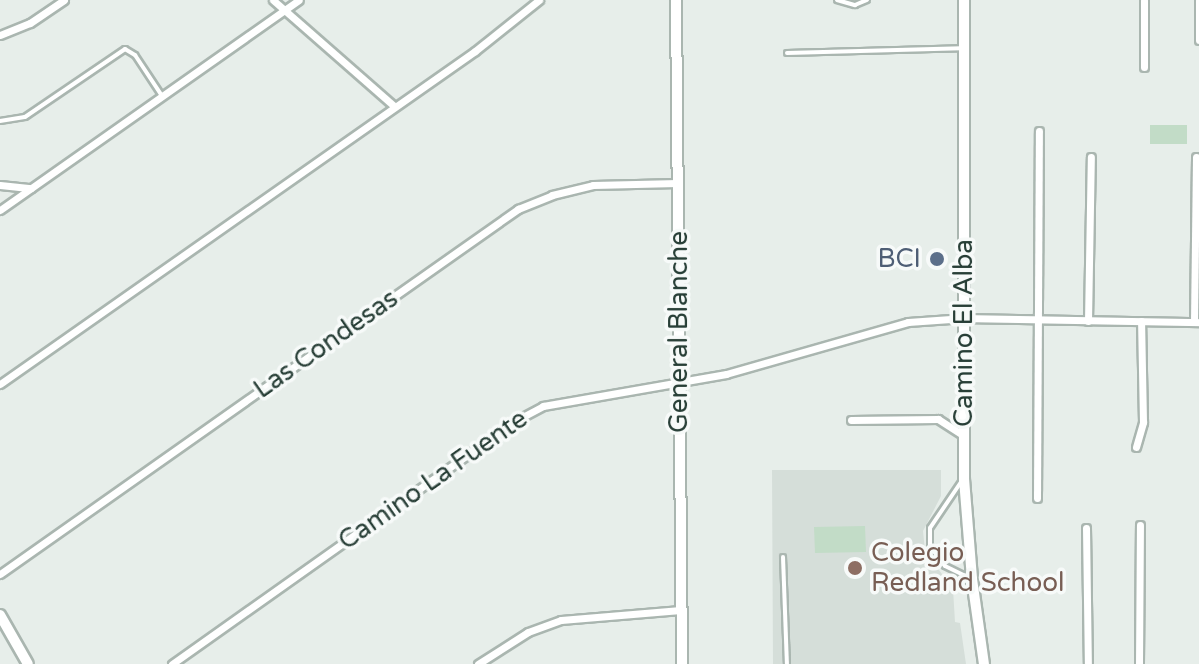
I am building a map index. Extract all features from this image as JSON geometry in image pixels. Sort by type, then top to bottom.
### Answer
[{"type":"main road","name":"General Blanche","points":[[676,0],[682,664]]},
{"type":"main road","name":"Camino El Alba","points":[[964,0],[964,479],[972,579],[984,664]]},
{"type":"main road","points":[[0,615],[28,664]]},
{"type":"street","points":[[0,35],[30,23],[64,0]]},
{"type":"street","points":[[273,0],[393,105]]},
{"type":"street","points":[[0,210],[299,0]]},
{"type":"street","points":[[0,384],[393,105],[475,51],[539,0]]},
{"type":"street","points":[[1144,0],[1144,67]]},
{"type":"street","points":[[1199,0],[1199,40]]},
{"type":"street","points":[[1037,498],[1039,131]]},
{"type":"street","points":[[1088,321],[1091,157]]},
{"type":"street","points":[[1196,157],[1197,322]]},
{"type":"street","name":"Las Condesas","points":[[0,574],[518,209],[552,195],[593,185],[678,183]]},
{"type":"street","points":[[0,185],[31,188]]},
{"type":"street","name":"Camino La Fuente","points":[[172,664],[524,415],[564,400],[679,383],[758,366],[889,325],[965,318],[1197,322]]},
{"type":"street","points":[[1136,447],[1143,422],[1141,321]]},
{"type":"street","points":[[851,420],[938,419],[964,436]]},
{"type":"street","points":[[1139,664],[1140,525]]},
{"type":"street","points":[[1086,528],[1088,664]]},
{"type":"street","points":[[478,664],[528,632],[561,620],[681,610]]},
{"type":"lane","points":[[837,0],[855,5],[867,0]]},
{"type":"lane","points":[[787,53],[964,47]]},
{"type":"lane","points":[[0,121],[25,117],[125,49],[135,55],[162,96]]},
{"type":"lane","points":[[964,479],[930,528],[930,546],[945,566],[972,579]]},
{"type":"lane","points":[[783,557],[787,664]]},
{"type":"shaded area","name":"Colegio Redland School","points":[[772,470],[941,470],[941,496],[923,531],[925,551],[953,589],[955,622],[960,623],[966,664],[773,664]]},
{"type":"green space","points":[[1150,125],[1187,125],[1187,144],[1150,144]]},
{"type":"green space","points":[[865,526],[866,552],[815,553],[814,527]]},
{"type":"place","name":"BCI","points":[[937,259]]},
{"type":"place","name":"Colegio Redland School","points":[[855,568]]}]
